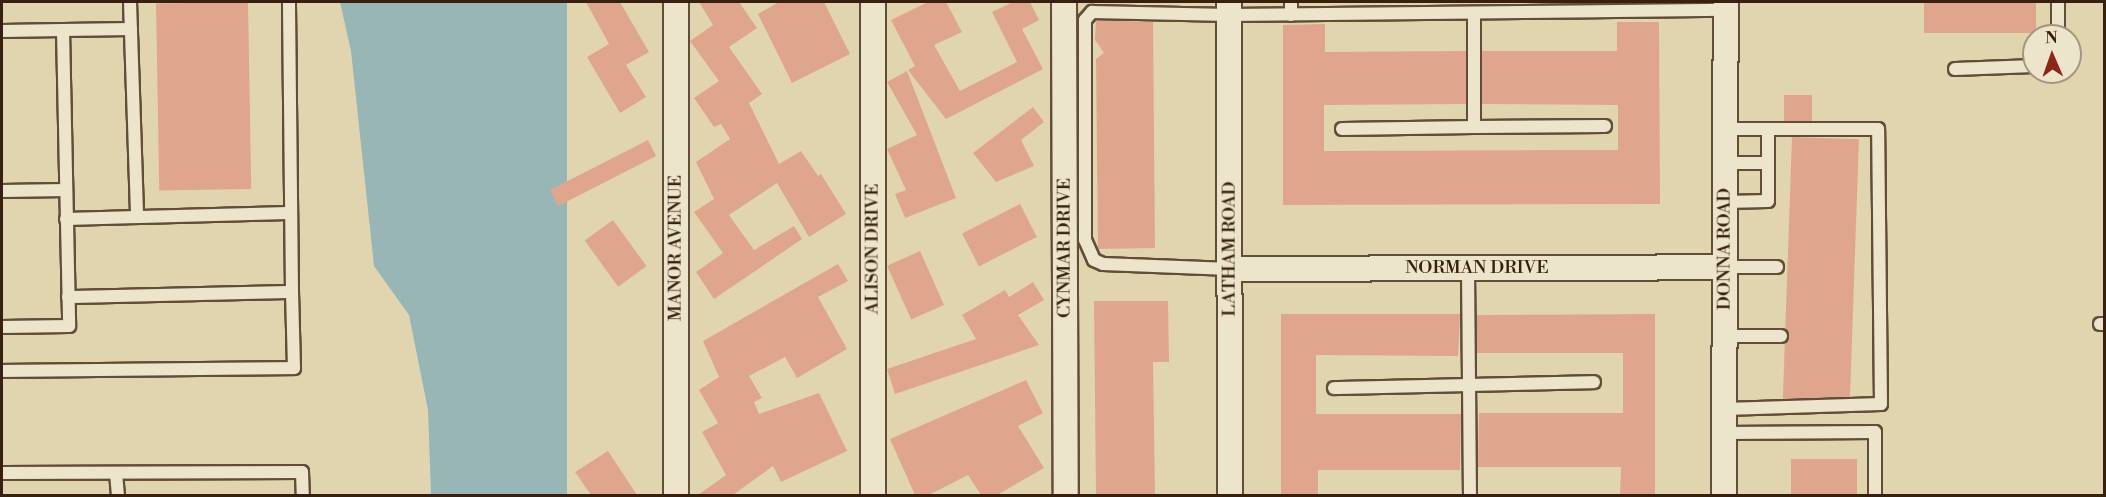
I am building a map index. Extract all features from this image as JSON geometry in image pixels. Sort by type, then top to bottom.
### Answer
[{"type":"street","name":"MANOR AVENUE","points":[[676,2],[676,495]]},
{"type":"street","name":"ALISON DRIVE","points":[[873,2],[873,495]]},
{"type":"street","name":"CYNMAR DRIVE","points":[[1064,2],[1066,495]]},
{"type":"street","name":"DONNA ROAD","points":[[1724,495],[1726,6]]},
{"type":"street","name":"LATHAM ROAD","points":[[1229,8],[1230,495]]},
{"type":"street","name":"NORMAN DRIVE","points":[[1230,269],[1725,267]]},
{"type":"lane","points":[[130,2],[137,217]]},
{"type":"lane","points":[[2,371],[294,368],[289,2]]},
{"type":"lane","points":[[1291,2],[1291,15]]},
{"type":"lane","points":[[2058,2],[2058,24]]},
{"type":"lane","points":[[1230,269],[1103,264],[1094,260],[1085,240],[1086,16],[1092,12],[1229,8],[1291,15],[1402,8],[1474,13],[1726,6]]},
{"type":"lane","points":[[1474,13],[1474,127]]},
{"type":"lane","points":[[2,31],[131,29]]},
{"type":"lane","points":[[2,327],[69,326],[63,30]]},
{"type":"lane","points":[[1954,69],[2022,66]]},
{"type":"lane","points":[[1342,129],[1605,126]]},
{"type":"lane","points":[[1725,409],[1881,404],[1878,129],[1726,129]]},
{"type":"lane","points":[[1725,202],[1768,201],[1768,129]]},
{"type":"lane","points":[[1725,163],[1768,163]]},
{"type":"lane","points":[[2,191],[66,190]]},
{"type":"lane","points":[[66,219],[291,213]]},
{"type":"lane","points":[[1725,267],[1777,267]]},
{"type":"lane","points":[[1468,268],[1470,495]]},
{"type":"lane","points":[[68,297],[292,292]]},
{"type":"lane","points":[[1725,336],[1781,336]]},
{"type":"lane","points":[[1334,387],[1593,382]]},
{"type":"lane","points":[[1724,433],[1875,432],[1875,495]]},
{"type":"lane","points":[[2,473],[302,472],[303,495]]},
{"type":"lane","points":[[117,473],[117,495]]},
{"type":"water","points":[[340,2],[567,2],[567,495],[431,495],[428,410],[409,315],[374,266],[351,51]]},
{"type":"building","points":[[248,2],[251,189],[159,191],[156,4]]},
{"type":"building","points":[[586,2],[620,2],[649,52],[626,65],[646,97],[620,113],[587,57],[609,44]]},
{"type":"building","points":[[699,2],[739,2],[757,28],[729,47],[762,94],[749,103],[779,164],[801,151],[818,176],[821,174],[846,214],[809,237],[777,183],[729,215],[754,250],[794,226],[802,239],[714,299],[696,272],[723,253],[694,212],[714,199],[696,162],[730,139],[721,124],[714,127],[694,98],[719,81],[690,41],[713,25]]},
{"type":"building","points":[[779,2],[824,2],[850,54],[792,83],[758,14]]},
{"type":"building","points":[[928,2],[946,2],[962,32],[934,45],[960,91],[1017,62],[992,12],[1013,2],[1030,2],[1039,20],[1022,29],[1043,69],[946,119],[908,70],[915,66],[891,20]]},
{"type":"building","points":[[1924,2],[2036,2],[2036,24],[2022,24],[2022,33],[1924,33]]},
{"type":"building","points":[[1096,20],[1153,22],[1155,248],[1098,249],[1096,59],[1104,53],[1095,40]]},
{"type":"building","points":[[1617,22],[1659,22],[1660,204],[1283,205],[1283,25],[1325,24],[1325,52],[1466,51],[1466,104],[1324,105],[1324,151],[1618,150],[1618,105],[1482,104],[1482,51],[1617,51]]},
{"type":"building","points":[[907,71],[956,198],[905,218],[895,194],[906,190],[887,149],[917,135],[887,82]]},
{"type":"building","points":[[1784,95],[1812,95],[1812,121],[1784,121]]},
{"type":"building","points":[[1033,107],[1044,122],[1021,140],[1034,166],[996,182],[973,153]]},
{"type":"building","points":[[1792,137],[1859,139],[1850,401],[1783,399]]},
{"type":"building","points":[[648,140],[656,156],[558,206],[550,190]]},
{"type":"building","points":[[1020,204],[1037,237],[979,266],[962,234]]},
{"type":"building","points":[[613,220],[647,266],[618,287],[585,241]]},
{"type":"building","points":[[920,251],[944,305],[911,320],[887,266]]},
{"type":"building","points":[[838,264],[848,281],[818,297],[847,349],[797,378],[785,357],[749,376],[762,398],[754,402],[759,414],[819,393],[847,451],[781,482],[773,466],[733,495],[698,495],[726,475],[702,432],[718,423],[699,390],[719,377],[703,341]]},
{"type":"building","points":[[1033,282],[1044,300],[1018,315],[1039,345],[895,394],[887,369],[976,339],[962,315],[1005,290],[1009,297]]},
{"type":"building","points":[[1094,301],[1168,301],[1169,362],[1153,362],[1155,495],[1096,495]]},
{"type":"building","points":[[1281,314],[1460,314],[1458,356],[1316,355],[1316,414],[1461,414],[1460,470],[1318,470],[1318,495],[1281,495]]},
{"type":"building","points":[[1655,314],[1655,495],[1620,495],[1621,467],[1478,467],[1479,413],[1623,413],[1623,353],[1477,353],[1477,315]]},
{"type":"building","points":[[1026,380],[1043,413],[1018,426],[1044,468],[997,495],[981,495],[968,475],[929,495],[915,495],[890,439]]},
{"type":"building","points":[[608,451],[637,495],[591,495],[575,472]]},
{"type":"building","points":[[1791,459],[1857,459],[1857,495],[1791,495]]}]
